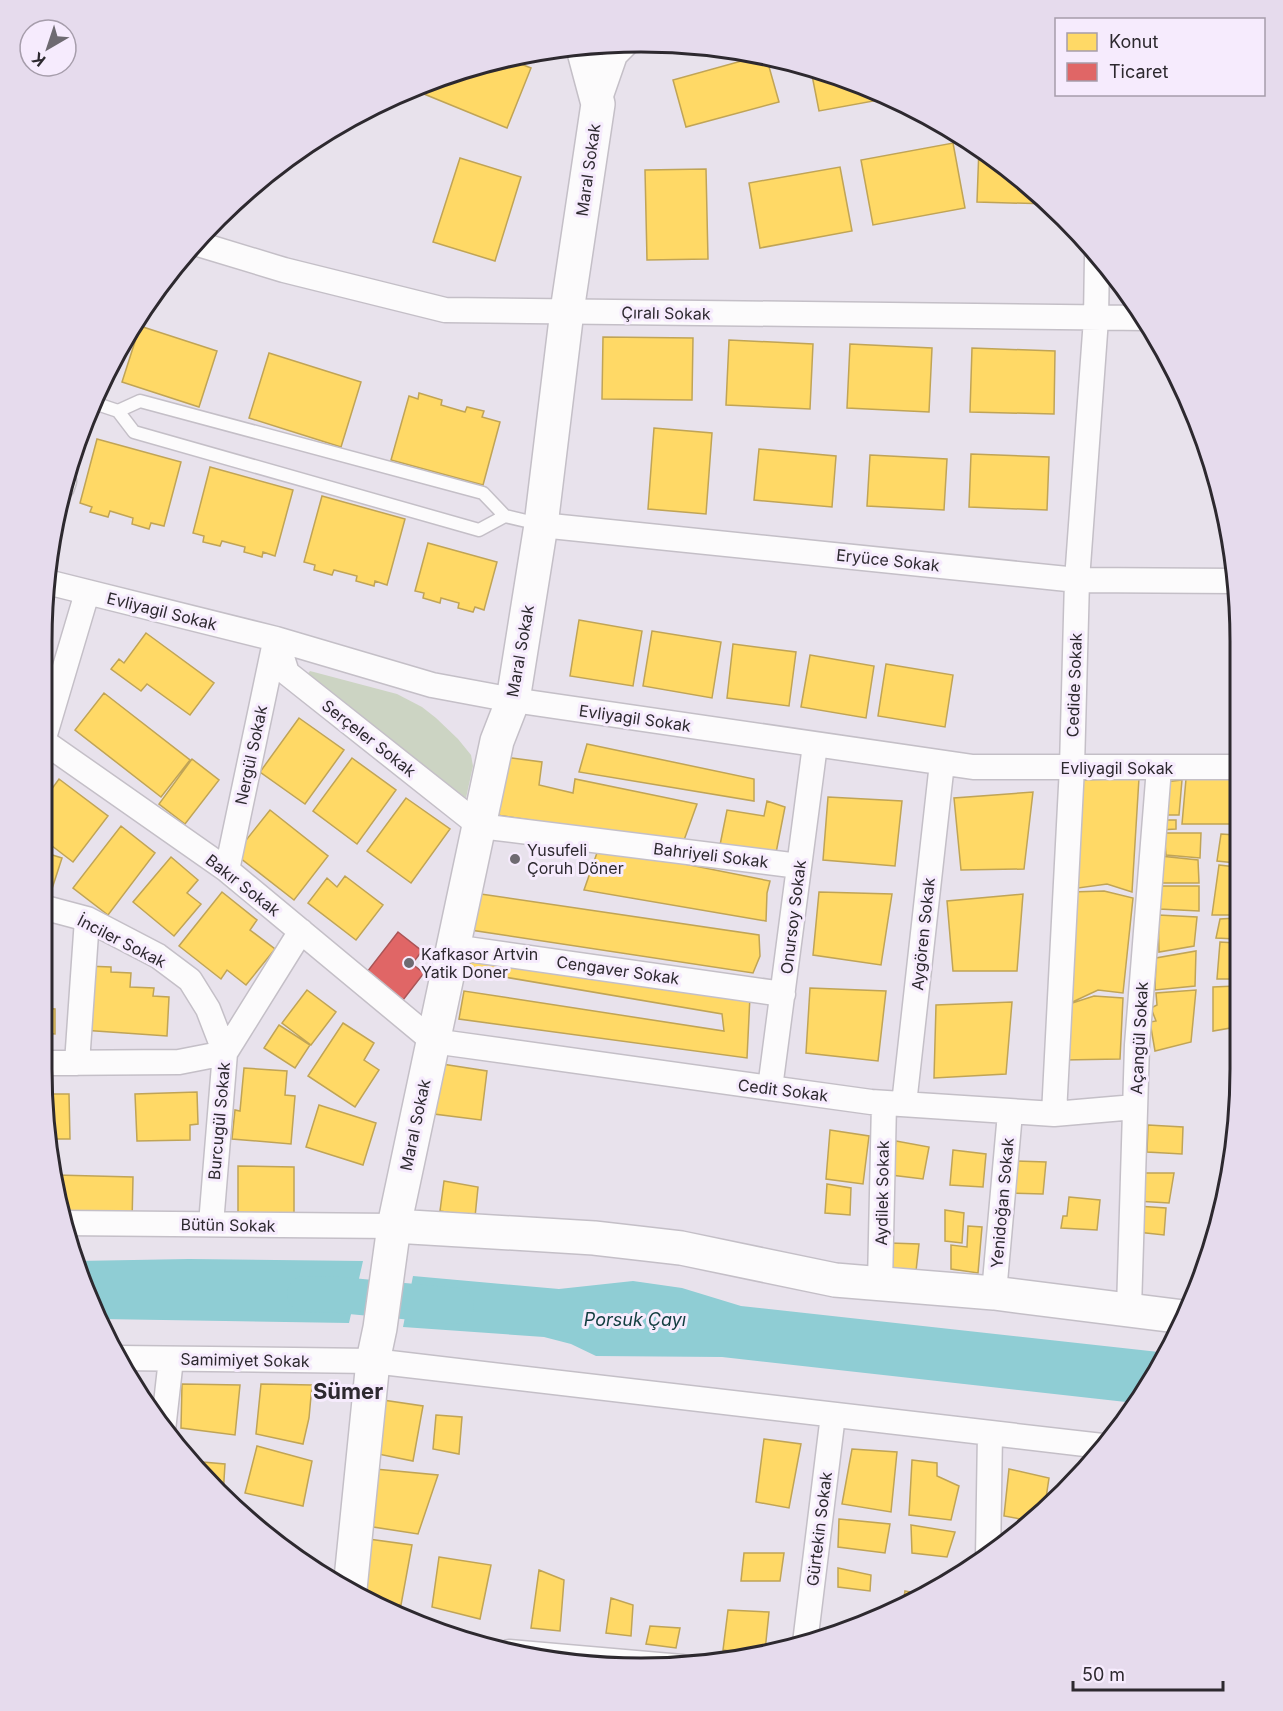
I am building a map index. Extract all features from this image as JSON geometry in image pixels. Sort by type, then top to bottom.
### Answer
[{"type":"street","points":[[598,104],[617,53]]},
{"type":"street","points":[[585,56],[598,104]]},
{"type":"street","name":"Maral Sokak","points":[[351,1582],[373,1362],[394,1226],[497,741],[513,700],[541,525],[567,312],[598,104]]},
{"type":"street","name":"Çıralı Sokak","points":[[205,246],[284,270],[445,310],[1134,318]]},
{"type":"street","name":"Cedide Sokak","points":[[1054,1114],[1072,767],[1077,580],[1096,319],[1097,268]]},
{"type":"street","name":"Eryüce Sokak","points":[[541,525],[1077,580],[1227,581]]},
{"type":"street","name":"Evliyagil Sokak","points":[[56,584],[276,639],[432,685],[513,700],[973,767],[1230,767]]},
{"type":"street","points":[[52,711],[87,593]]},
{"type":"street","name":"Serçeler Sokak","points":[[276,639],[287,673],[480,826]]},
{"type":"street","name":"Nergül Sokak","points":[[227,870],[276,639]]},
{"type":"street","name":"Onursoy Sokak","points":[[770,1089],[815,745]]},
{"type":"street","name":"Bakır Sokak","points":[[52,747],[227,870],[433,1041]]},
{"type":"street","name":"Aygören Sokak","points":[[894,1103],[942,763]]},
{"type":"street","name":"Açangül Sokak","points":[[1129,1309],[1137,1045],[1159,768]]},
{"type":"street","name":"Bahriyeli Sokak","points":[[480,826],[799,866]]},
{"type":"street","name":"İnciler Sokak","points":[[52,910],[87,919],[158,956],[190,980],[208,1009],[225,1053]]},
{"type":"street","points":[[77,1063],[87,919]]},
{"type":"street","name":"Burcugül Sokak","points":[[211,1224],[225,1053],[301,931]]},
{"type":"street","name":"Cengaver Sokak","points":[[453,947],[783,994]]},
{"type":"street","name":"Cedit Sokak","points":[[433,1041],[770,1089],[894,1103],[1010,1113],[1054,1114],[1135,1107]]},
{"type":"street","points":[[52,1063],[180,1062],[225,1053]]},
{"type":"street","name":"Aydilek Sokak","points":[[880,1283],[894,1103]]},
{"type":"street","name":"Yenidoğan Sokak","points":[[994,1293],[1010,1113]]},
{"type":"street","name":"Bütün Sokak","points":[[73,1223],[394,1226]]},
{"type":"street","points":[[394,1226],[594,1238],[681,1248],[835,1280],[994,1293],[1176,1316]]},
{"type":"street","name":"Samimiyet Sokak","points":[[128,1358],[373,1362],[1095,1445]]},
{"type":"street","points":[[165,1415],[171,1359]]},
{"type":"street","name":"Gürtekin Sokak","points":[[806,1634],[834,1415]]},
{"type":"street","points":[[988,1545],[990,1434]]},
{"type":"lane","points":[[118,411],[140,401],[472,490],[483,494],[505,516],[541,525]]},
{"type":"lane","points":[[102,406],[118,411],[134,432],[479,530],[505,516]]},
{"type":"green space","points":[[310,671],[397,694],[422,707],[436,718],[471,755],[473,766],[466,798],[305,677]]},
{"type":"water","points":[[189,1259],[363,1261],[349,1323],[108,1319],[85,1261]]},
{"type":"water","name":"Porsuk Çayı","points":[[413,1276],[559,1289],[633,1281],[682,1288],[741,1306],[1158,1352],[1127,1402],[722,1357],[596,1356],[571,1344],[544,1337],[403,1327]]},
{"type":"building: Konut","points":[[740,61],[756,64],[769,67],[779,102],[686,127],[673,80]]},
{"type":"building: Konut","points":[[523,65],[531,68],[507,128],[424,94],[489,73]]},
{"type":"building: Konut","points":[[813,79],[875,101],[819,111]]},
{"type":"building: Konut","points":[[953,143],[965,208],[873,225],[861,160]]},
{"type":"building: Konut","points":[[460,158],[521,177],[495,261],[433,242]]},
{"type":"building: Konut","points":[[979,159],[1035,204],[977,202]]},
{"type":"building: Konut","points":[[840,167],[852,231],[760,248],[749,183]]},
{"type":"building: Konut","points":[[706,169],[708,259],[647,260],[645,170]]},
{"type":"building: Konut","points":[[144,327],[217,351],[199,407],[122,382],[136,340]]},
{"type":"building: Konut","points":[[603,337],[693,338],[692,400],[602,399]]},
{"type":"building: Konut","points":[[729,340],[813,344],[810,409],[726,405]]},
{"type":"building: Konut","points":[[850,344],[932,348],[929,412],[847,408]]},
{"type":"building: Konut","points":[[972,348],[1055,351],[1054,414],[970,412]]},
{"type":"building: Konut","points":[[269,353],[361,382],[341,447],[249,418]]},
{"type":"building: Konut","points":[[419,393],[442,400],[441,405],[465,412],[467,407],[484,411],[482,417],[500,422],[483,485],[391,460],[409,396],[418,399]]},
{"type":"building: Konut","points":[[654,428],[712,433],[706,514],[648,509]]},
{"type":"building: Konut","points":[[97,439],[181,462],[164,526],[151,523],[149,529],[132,524],[133,518],[110,511],[108,517],[90,512],[92,507],[80,503]]},
{"type":"building: Konut","points":[[759,449],[836,456],[832,507],[754,500]]},
{"type":"building: Konut","points":[[971,454],[1049,457],[1047,510],[969,507]]},
{"type":"building: Konut","points":[[870,455],[947,459],[944,510],[867,506]]},
{"type":"building: Konut","points":[[210,467],[293,490],[275,556],[263,552],[262,557],[244,552],[245,547],[222,541],[220,546],[203,542],[204,536],[193,533]]},
{"type":"building: Konut","points":[[322,496],[405,519],[387,585],[375,581],[374,586],[356,581],[357,576],[334,570],[332,575],[314,570],[315,565],[304,562]]},
{"type":"building: Konut","points":[[428,543],[497,562],[484,610],[475,607],[473,612],[458,608],[459,603],[441,598],[440,603],[423,598],[424,593],[415,591]]},
{"type":"building: Konut","points":[[579,620],[642,631],[633,686],[570,676]]},
{"type":"building: Konut","points":[[652,631],[721,642],[712,698],[643,686]]},
{"type":"building: Konut","points":[[146,633],[214,683],[190,715],[147,684],[141,691],[111,669],[119,659],[124,663]]},
{"type":"building: Konut","points":[[733,644],[796,652],[789,706],[727,698]]},
{"type":"building: Konut","points":[[810,655],[874,666],[866,718],[801,707]]},
{"type":"building: Konut","points":[[886,664],[953,675],[945,727],[878,716]]},
{"type":"building: Konut","points":[[104,693],[190,760],[161,797],[75,730]]},
{"type":"building: Konut","points":[[299,718],[344,750],[305,804],[260,772]]},
{"type":"building: Konut","points":[[587,744],[754,779],[754,801],[579,772]]},
{"type":"building: Konut","points":[[496,756],[542,762],[539,785],[573,793],[575,779],[697,804],[683,843],[490,814]]},
{"type":"building: Konut","points":[[352,758],[396,790],[357,844],[313,811]]},
{"type":"building: Konut","points":[[192,759],[219,780],[185,824],[159,804]]},
{"type":"building: Konut","points":[[1230,777],[1230,824],[1182,824],[1186,779]]},
{"type":"building: Konut","points":[[1139,778],[1132,892],[1107,884],[1071,889],[1082,780]]},
{"type":"building: Konut","points":[[59,779],[108,816],[73,862],[52,846],[52,789]]},
{"type":"building: Konut","points":[[1182,780],[1179,815],[1164,815],[1164,782]]},
{"type":"building: Konut","points":[[1033,792],[1024,869],[961,870],[954,798]]},
{"type":"building: Konut","points":[[828,797],[902,801],[895,866],[823,860]]},
{"type":"building: Konut","points":[[406,798],[450,829],[411,883],[367,851]]},
{"type":"building: Konut","points":[[767,801],[785,807],[775,858],[720,845],[727,810],[764,816]]},
{"type":"building: Konut","points":[[270,810],[328,856],[294,900],[235,854]]},
{"type":"building: Konut","points":[[1160,820],[1176,820],[1176,829],[1159,830]]},
{"type":"building: Konut","points":[[121,826],[155,853],[108,915],[73,888]]},
{"type":"building: Konut","points":[[1164,833],[1201,833],[1200,858],[1166,855]]},
{"type":"building: Konut","points":[[1221,834],[1230,835],[1230,862],[1217,861]]},
{"type":"building: Konut","points":[[599,847],[770,881],[766,921],[584,890]]},
{"type":"building: Konut","points":[[52,855],[62,858],[52,889]]},
{"type":"building: Konut","points":[[1160,856],[1198,860],[1199,883],[1159,883]]},
{"type":"building: Konut","points":[[171,857],[198,880],[187,893],[201,904],[174,936],[133,902]]},
{"type":"building: Konut","points":[[1219,865],[1230,866],[1230,915],[1212,915]]},
{"type":"building: Konut","points":[[345,876],[383,905],[356,940],[308,903],[327,878],[337,887]]},
{"type":"building: Konut","points":[[1159,886],[1199,886],[1199,911],[1159,909]]},
{"type":"building: Konut","points":[[1104,891],[1133,898],[1123,993],[1098,990],[1066,1005],[1071,892]]},
{"type":"building: Konut","points":[[222,892],[257,920],[250,930],[275,949],[246,985],[227,970],[221,979],[179,946]]},
{"type":"building: Konut","points":[[467,892],[759,935],[760,956],[753,973],[464,929]]},
{"type":"building: Konut","points":[[819,892],[892,894],[881,965],[813,955]]},
{"type":"building: Konut","points":[[1023,894],[1017,971],[953,971],[947,901]]},
{"type":"building: Konut","points":[[1158,915],[1197,917],[1194,946],[1159,952]]},
{"type":"building: Konut","points":[[1230,918],[1230,939],[1216,938],[1220,919]]},
{"type":"building: Konut","points":[[1220,942],[1230,943],[1230,979],[1217,979]]},
{"type":"building: Konut","points":[[473,948],[750,996],[747,1058],[459,1019],[464,991],[724,1031],[722,1014],[469,971]]},
{"type":"building: Konut","points":[[1196,951],[1195,986],[1155,990],[1156,958]]},
{"type":"building: Konut","points":[[86,966],[111,967],[111,972],[131,973],[130,987],[154,988],[153,996],[169,997],[167,1036],[82,1030]]},
{"type":"building: Konut","points":[[1230,986],[1230,1028],[1213,1031],[1213,987]]},
{"type":"building: Konut","points":[[810,988],[886,991],[878,1061],[806,1053]]},
{"type":"building: Konut","points":[[307,990],[336,1012],[311,1045],[282,1023]]},
{"type":"building: Konut","points":[[1196,990],[1191,1042],[1155,1051],[1150,1022],[1156,1021],[1151,1008],[1157,1005],[1156,993]]},
{"type":"building: Konut","points":[[1094,996],[1123,998],[1120,1059],[1063,1060],[1066,1005]]},
{"type":"building: Konut","points":[[1012,1002],[1006,1074],[934,1078],[936,1005]]},
{"type":"building: Konut","points":[[52,1009],[55,1009],[55,1034],[52,1034]]},
{"type":"building: Konut","points":[[343,1023],[374,1043],[364,1060],[379,1070],[355,1107],[308,1076]]},
{"type":"building: Konut","points":[[279,1025],[310,1045],[295,1068],[264,1048]]},
{"type":"building: Konut","points":[[442,1064],[487,1071],[481,1120],[434,1114]]},
{"type":"building: Konut","points":[[244,1068],[287,1071],[285,1095],[295,1096],[291,1144],[232,1139],[235,1110],[240,1111]]},
{"type":"building: Konut","points":[[197,1092],[198,1124],[190,1125],[190,1140],[137,1141],[135,1094]]},
{"type":"building: Konut","points":[[53,1094],[69,1094],[70,1139],[57,1139]]},
{"type":"building: Konut","points":[[319,1105],[376,1123],[363,1165],[306,1147]]},
{"type":"building: Konut","points":[[1148,1125],[1183,1127],[1182,1154],[1147,1152]]},
{"type":"building: Konut","points":[[830,1130],[869,1136],[863,1184],[826,1179]]},
{"type":"building: Konut","points":[[896,1141],[929,1147],[923,1179],[891,1175]]},
{"type":"building: Konut","points":[[953,1150],[986,1154],[983,1187],[950,1185]]},
{"type":"building: Konut","points":[[1012,1161],[1046,1162],[1043,1194],[1010,1193]]},
{"type":"building: Konut","points":[[238,1166],[294,1167],[294,1215],[238,1214]]},
{"type":"building: Konut","points":[[1137,1173],[1174,1173],[1169,1203],[1136,1201]]},
{"type":"building: Konut","points":[[63,1175],[133,1177],[132,1223],[73,1220]]},
{"type":"building: Konut","points":[[444,1181],[478,1187],[475,1217],[440,1211]]},
{"type":"building: Konut","points":[[827,1184],[851,1188],[850,1215],[825,1213]]},
{"type":"building: Konut","points":[[1069,1197],[1100,1200],[1097,1230],[1061,1228],[1063,1216],[1067,1216]]},
{"type":"building: Konut","points":[[1137,1206],[1166,1208],[1164,1235],[1137,1232]]},
{"type":"building: Konut","points":[[945,1210],[964,1213],[962,1243],[945,1241]]},
{"type":"building: Konut","points":[[968,1226],[982,1227],[978,1273],[951,1269],[951,1245],[967,1247]]},
{"type":"building: Konut","points":[[890,1243],[919,1244],[916,1271],[887,1268]]},
{"type":"building: Konut","points":[[182,1384],[240,1385],[235,1435],[181,1428]]},
{"type":"building: Konut","points":[[261,1384],[312,1385],[309,1418],[303,1444],[256,1434]]},
{"type":"building: Konut","points":[[376,1399],[423,1406],[413,1461],[373,1453]]},
{"type":"building: Konut","points":[[436,1415],[462,1417],[459,1454],[433,1449]]},
{"type":"building: Konut","points":[[764,1439],[801,1444],[789,1508],[756,1502]]},
{"type":"building: Konut","points":[[257,1446],[312,1461],[303,1506],[245,1493]]},
{"type":"building: Konut","points":[[852,1449],[897,1452],[891,1512],[842,1504]]},
{"type":"building: Konut","points":[[912,1460],[937,1463],[937,1476],[959,1486],[951,1520],[909,1515]]},
{"type":"building: Konut","points":[[203,1462],[225,1464],[224,1485]]},
{"type":"building: Konut","points":[[375,1469],[438,1475],[418,1534],[367,1526]]},
{"type":"building: Konut","points":[[1009,1469],[1049,1478],[1046,1497],[1030,1512],[1021,1519],[1004,1516]]},
{"type":"building: Konut","points":[[839,1519],[890,1524],[885,1553],[838,1547]]},
{"type":"building: Konut","points":[[911,1525],[955,1532],[947,1557],[912,1553]]},
{"type":"building: Konut","points":[[361,1538],[412,1545],[401,1605],[395,1604],[358,1586]]},
{"type":"building: Konut","points":[[744,1553],[784,1553],[780,1581],[741,1581]]},
{"type":"building: Konut","points":[[439,1557],[491,1565],[480,1619],[432,1607]]},
{"type":"building: Konut","points":[[838,1568],[871,1575],[870,1591],[838,1587]]},
{"type":"building: Konut","points":[[539,1570],[564,1580],[560,1631],[531,1628]]},
{"type":"building: Konut","points":[[905,1591],[913,1592],[904,1597]]},
{"type":"building: Konut","points":[[611,1598],[633,1605],[631,1636],[606,1633]]},
{"type":"building: Konut","points":[[728,1610],[769,1612],[766,1645],[730,1651],[723,1650]]},
{"type":"building: Konut","points":[[650,1626],[680,1628],[676,1648],[646,1644]]},
{"type":"building: Ticaret","points":[[398,932],[422,951],[412,964],[424,973],[403,1000],[367,972]]},
{"type":"waterway","name":"Porsuk Çayı","points":[[305,1294],[456,1306]]},
{"type":"place","name":"Yusufeli Çoruh Döner","points":[[515,859]]},
{"type":"place","name":"Kafkasor Artvin Yatik Doner","points":[[409,963]]},
{"type":"district","name":"Sümer","points":[[348,1391]]}]
